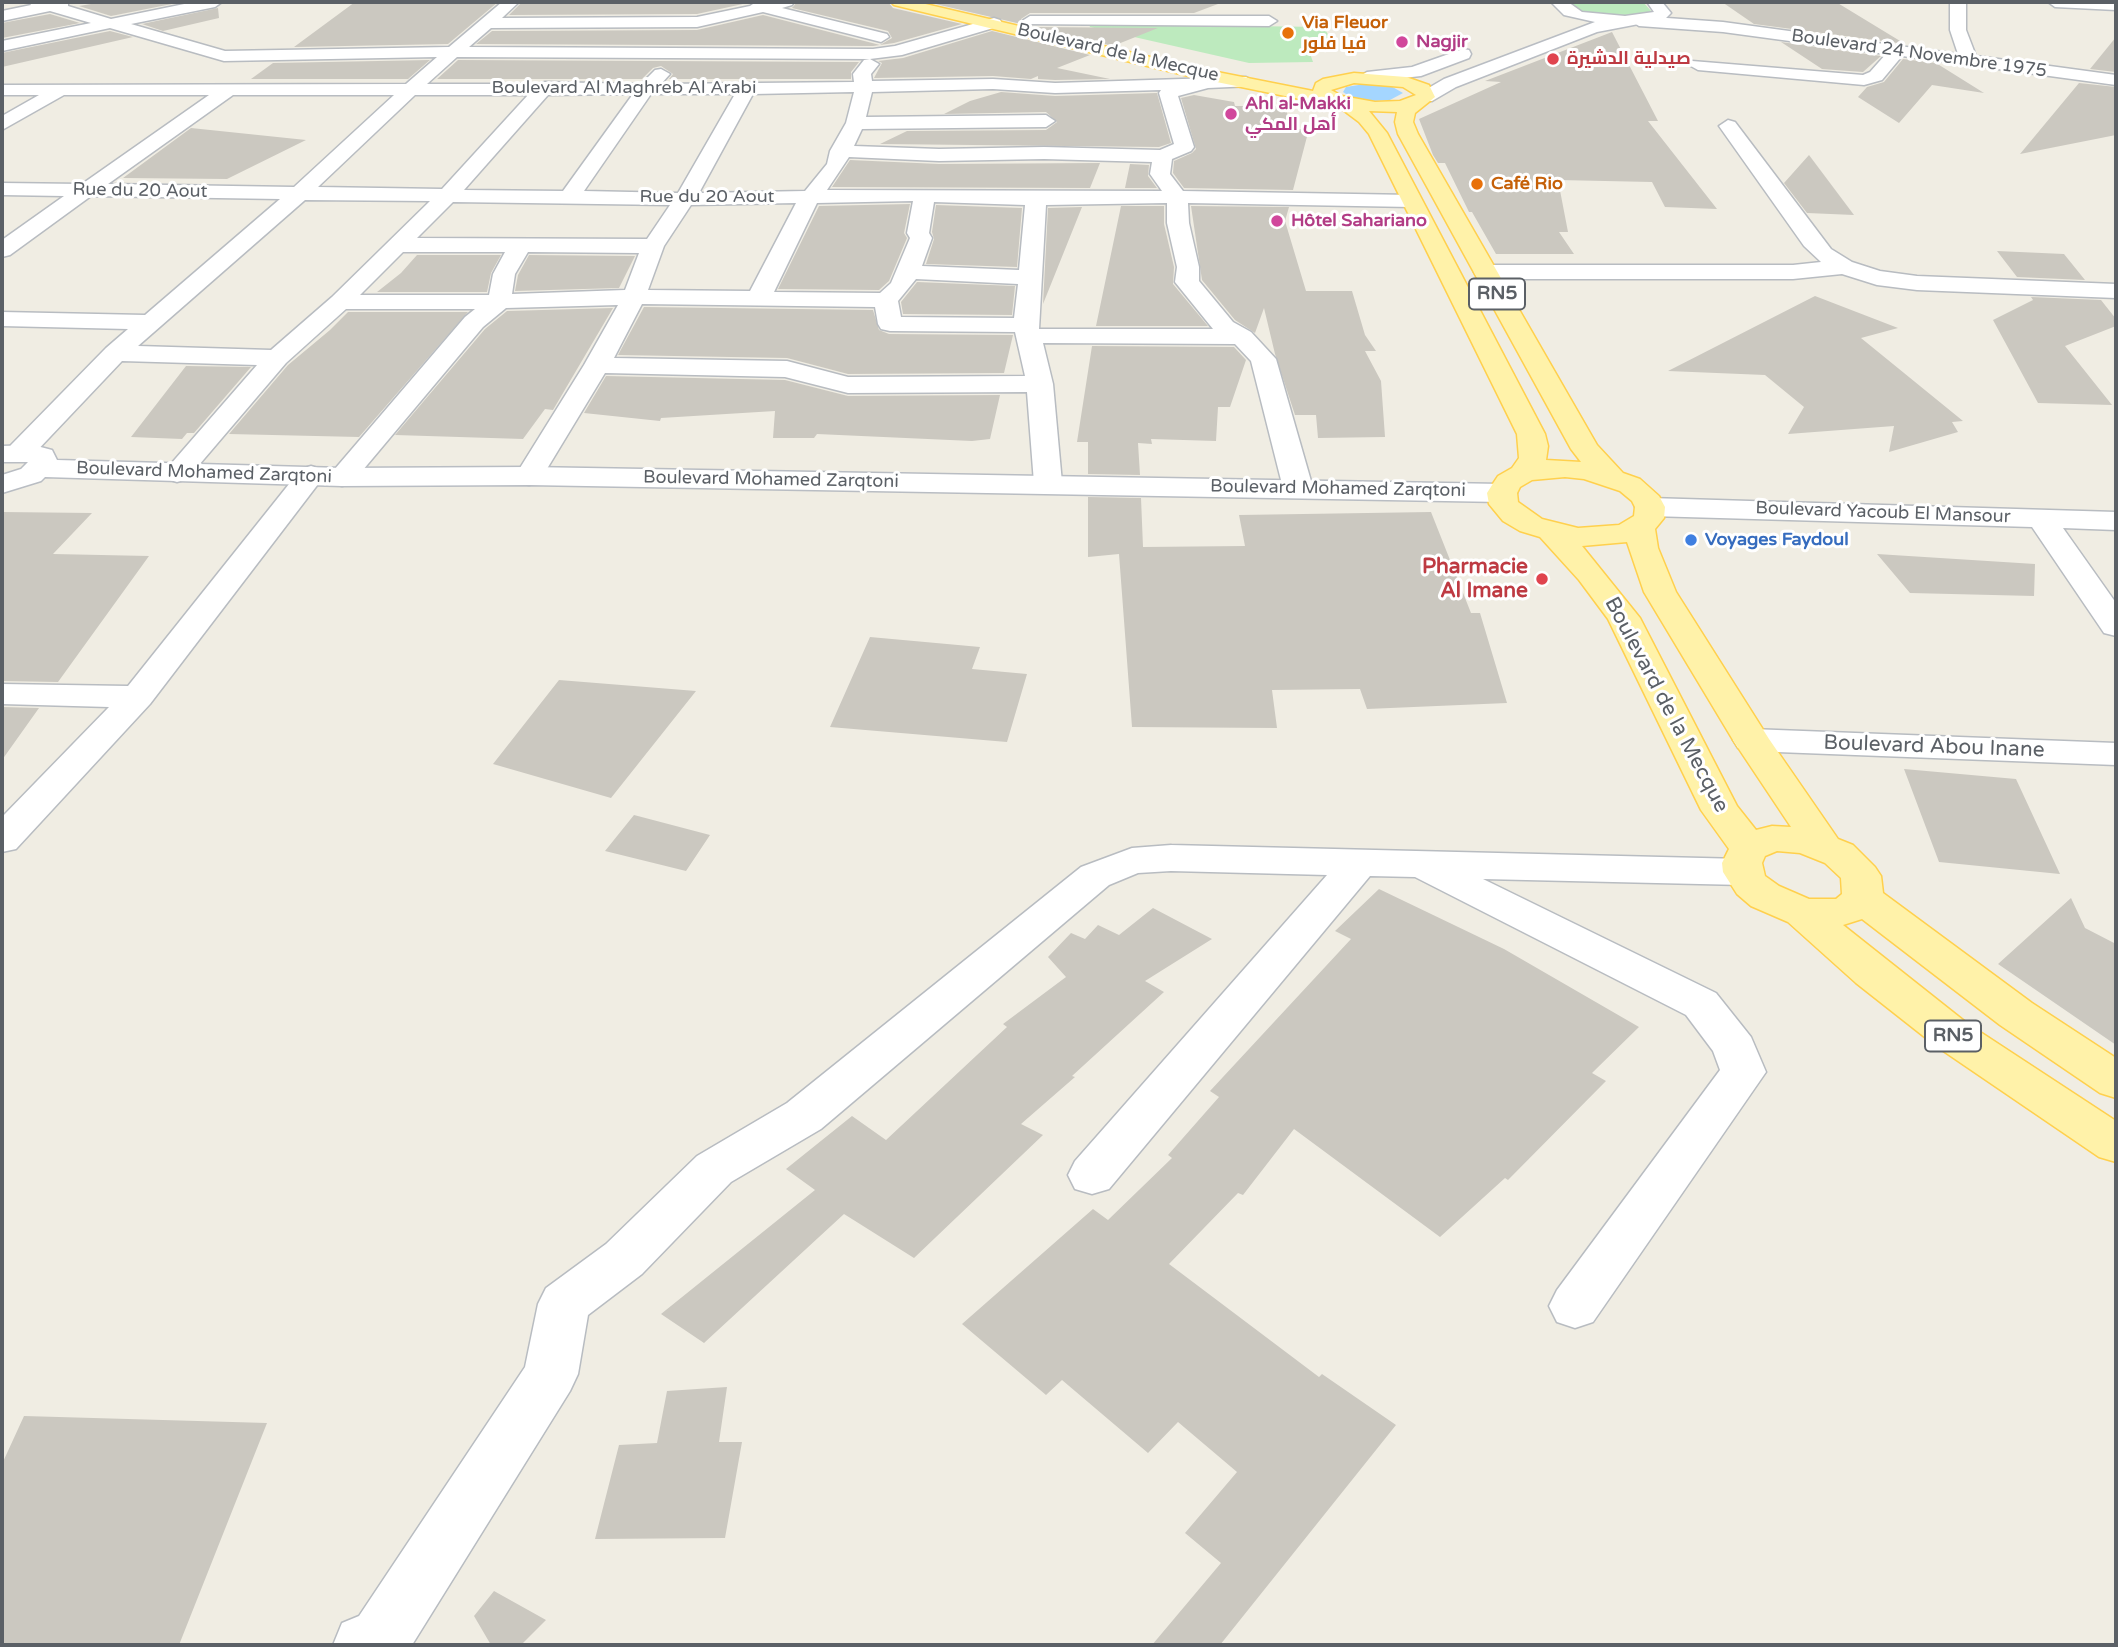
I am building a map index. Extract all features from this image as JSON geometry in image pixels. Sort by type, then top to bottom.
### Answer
[{"type":"main road","name":"Boulevard de la Mecque","points":[[900,2],[1341,103]]},
{"type":"main road","name":"Boulevard de la Mecque","points":[[948,2],[1217,64],[1274,71]]},
{"type":"main road","points":[[1314,75],[1394,79],[1416,85],[1426,93],[1420,100]]},
{"type":"main road","points":[[1341,103],[1327,97],[1322,92],[1322,87],[1339,80],[1360,77]]},
{"type":"main road","name":"RN5","points":[[1341,103],[1389,107],[1420,100]]},
{"type":"main road","name":"RN5","points":[[1420,100],[1406,112],[1404,122],[1408,134],[1585,449],[1611,477]]},
{"type":"main road","name":"RN5","points":[[1341,103],[1373,125],[1531,434],[1533,458],[1512,483],[1504,504],[1514,515],[1553,533],[1602,537],[1624,534],[1645,517],[1637,491],[1611,477],[1565,468],[1512,483]]},
{"type":"main road","points":[[1645,517],[1643,548],[1660,592],[1751,740],[1823,846]]},
{"type":"main road","name":"Boulevard de la Mecque","points":[[1553,533],[1590,573],[1624,618],[1746,860]]},
{"type":"main road","points":[[1746,860],[1772,838],[1789,838],[1823,846],[1853,864],[1864,887],[1862,898]]},
{"type":"main road","name":"RN5","points":[[1746,860],[1751,884],[1765,896],[1802,912],[1871,972],[1952,1035],[2045,1100],[2116,1144]]},
{"type":"main road","name":"RN5","points":[[1802,912],[1839,912],[1854,907],[1862,898],[2016,1014],[2116,1081]]},
{"type":"street","points":[[2,16],[43,4],[71,2]]},
{"type":"street","points":[[2,47],[215,2]]},
{"type":"street","points":[[2,484],[24,477],[21,458],[114,354],[300,193],[411,89],[512,2]]},
{"type":"street","points":[[737,2],[954,55]]},
{"type":"street","points":[[489,23],[697,22],[787,2]]},
{"type":"street","points":[[1151,2],[1155,21]]},
{"type":"street","points":[[1958,2],[1958,30],[1969,61]]},
{"type":"street","points":[[2055,2],[2116,5]]},
{"type":"street","points":[[43,4],[224,57],[309,52],[683,52],[785,40],[873,54],[994,23]]},
{"type":"street","points":[[1420,100],[1450,83],[1601,25],[1659,16],[1663,13],[1658,5]]},
{"type":"street","name":"Boulevard 24 Novembre 1975","points":[[1658,5],[1723,27]]},
{"type":"street","name":"Boulevard 24 Novembre 1975","points":[[1559,10],[1593,19],[1723,27],[2116,80]]},
{"type":"street","points":[[1030,20],[1269,21]]},
{"type":"street","points":[[570,196],[646,89],[683,52],[697,22]]},
{"type":"street","points":[[785,40],[813,22]]},
{"type":"street","points":[[2,47],[37,57]]},
{"type":"street","points":[[1360,77],[1415,72],[1478,48]]},
{"type":"street","points":[[1698,65],[1864,80],[1876,76],[1898,51]]},
{"type":"street","points":[[759,297],[808,201],[836,165],[855,123],[864,86],[862,75],[873,54]]},
{"type":"street","points":[[180,90],[224,57]]},
{"type":"street","points":[[94,74],[139,90]]},
{"type":"street","name":"Boulevard Al Maghreb Al Arabi","points":[[2,90],[747,89],[864,86],[991,75],[1055,88],[1246,82]]},
{"type":"street","points":[[841,150],[939,155],[1044,153],[1163,156],[1184,147],[1168,93],[1213,83]]},
{"type":"street","points":[[177,473],[276,358],[340,302],[449,194],[545,88]]},
{"type":"street","points":[[1044,153],[1046,121],[1055,88]]},
{"type":"street","points":[[529,476],[597,365],[634,297],[653,246],[685,199],[747,89]]},
{"type":"street","points":[[2,124],[61,90]]},
{"type":"street","points":[[2,250],[228,90]]},
{"type":"street","points":[[855,123],[1046,121]]},
{"type":"street","points":[[1728,126],[1812,241],[1831,260],[1844,267],[1877,278],[1917,283],[2116,291]]},
{"type":"street","points":[[1163,156],[1160,174],[1177,197],[1178,223],[1188,267],[1187,282],[1224,327],[1242,337],[1264,359],[1298,488]]},
{"type":"street","name":"Rue du 20 Aout","points":[[2,189],[685,199],[920,195],[1037,200],[1177,197],[1412,201]]},
{"type":"street","points":[[340,302],[499,302],[634,297],[886,300],[901,286],[921,237],[918,233],[924,202],[920,195]]},
{"type":"street","points":[[1037,200],[1027,331],[1040,384],[1048,483]]},
{"type":"street","points":[[398,245],[653,246]]},
{"type":"street","points":[[2,840],[138,697],[327,476],[474,322],[499,302],[504,274],[520,246]]},
{"type":"street","points":[[1485,272],[1793,272],[1844,267]]},
{"type":"street","points":[[908,272],[1032,278]]},
{"type":"street","points":[[886,300],[890,324],[1242,337]]},
{"type":"street","points":[[2,319],[150,322]]},
{"type":"street","points":[[114,354],[276,358]]},
{"type":"street","points":[[597,365],[787,369],[848,385],[1040,384]]},
{"type":"street","name":"Boulevard Mohamed Zarqtoni","points":[[21,458],[177,473],[327,476],[529,476],[1298,488],[1512,483]]},
{"type":"street","name":"Boulevard Yacoub El Mansour","points":[[1645,517],[2041,517],[2116,521]]},
{"type":"street","points":[[2041,517],[2116,626]]},
{"type":"street","points":[[2,694],[138,697]]},
{"type":"street","name":"Boulevard Abou Inane","points":[[1751,740],[2116,754]]},
{"type":"street","points":[[364,1645],[381,1638],[551,1374],[564,1304],[624,1259],[714,1169],[804,1116],[941,1005],[1040,919],[1103,872],[1132,862],[1171,858],[1357,864],[1746,860]]},
{"type":"street","points":[[1419,863],[1701,1004],[1728,1038],[1743,1072],[1574,1307]]},
{"type":"street","points":[[1092,1175],[1357,864]]},
{"type":"green space","points":[[1571,2],[1643,2],[1652,12],[1634,18],[1589,14],[1577,9]]},
{"type":"green space","points":[[1089,24],[1324,27],[1333,44],[1308,48],[1313,62],[1249,63],[1090,27]]},
{"type":"water","points":[[1371,83],[1389,85],[1403,93],[1390,100],[1371,101],[1352,98],[1343,92],[1346,87]]},
{"type":"building","points":[[103,2],[182,2],[111,16],[79,6]]},
{"type":"building","points":[[355,2],[498,2],[448,44],[294,47]]},
{"type":"building","points":[[522,2],[752,2],[697,14],[509,15]]},
{"type":"building","points":[[797,2],[888,2],[893,8],[962,24],[880,45],[892,38],[888,31],[792,8]]},
{"type":"building","points":[[927,2],[1218,4],[1194,13],[1030,13],[1021,19],[1021,24]]},
{"type":"building","points":[[1722,2],[1836,2],[1905,44],[1754,24]]},
{"type":"building","points":[[218,8],[219,18],[163,31],[142,24]]},
{"type":"building","points":[[50,14],[80,23],[2,38],[2,23]]},
{"type":"building","points":[[763,15],[880,45],[476,44],[492,31],[697,30]]},
{"type":"building","points":[[1033,27],[1158,28],[1113,46]]},
{"type":"building","points":[[110,31],[133,37],[2,67],[2,53]]},
{"type":"building","points":[[992,31],[1090,55],[1057,68],[1110,79],[1055,80],[1038,79],[1038,76],[1031,79],[993,76],[874,78],[882,63],[878,61],[903,58]]},
{"type":"building","points":[[1612,32],[1658,121],[1648,121],[1717,209],[1665,207],[1652,182],[1558,180],[1568,232],[1559,232],[1574,254],[1496,254],[1472,212],[1469,212],[1445,163],[1438,163],[1433,155],[1419,119],[1501,82],[1485,81]]},
{"type":"building","points":[[2116,37],[2116,72],[2090,69]]},
{"type":"building","points":[[1781,42],[1881,56],[1863,72],[1822,69]]},
{"type":"building","points":[[1903,59],[1936,63],[1984,93],[1932,85],[1899,123],[1858,97],[1867,87],[1884,82]]},
{"type":"building","points":[[430,60],[408,79],[251,79],[273,63]]},
{"type":"building","points":[[458,60],[859,62],[851,72],[851,79],[669,79],[673,74],[661,66],[653,68],[642,79],[437,79]]},
{"type":"building","points":[[2079,83],[2116,87],[2116,135],[2020,154]]},
{"type":"building","points":[[1001,92],[1055,96],[1157,93],[1171,143],[1159,147],[880,144],[907,131],[1046,130],[1057,122],[1046,112],[944,114],[970,101]]},
{"type":"building","points":[[1194,95],[1234,102],[1235,106],[1285,106],[1292,129],[1309,129],[1293,190],[1184,188],[1173,173],[1174,161],[1196,149],[1181,98]]},
{"type":"building","points":[[191,128],[306,140],[227,179],[123,178]]},
{"type":"building","points":[[1809,155],[1854,215],[1807,213],[1784,183]]},
{"type":"building","points":[[850,160],[939,164],[1100,163],[1090,188],[832,187]]},
{"type":"building","points":[[1130,164],[1149,165],[1148,176],[1157,188],[1125,188]]},
{"type":"building","points":[[910,204],[904,233],[907,238],[889,281],[879,290],[778,289],[819,206]]},
{"type":"building","points":[[936,205],[1022,208],[1017,267],[926,264],[934,239],[932,232]]},
{"type":"building","points":[[1121,206],[1164,206],[1164,224],[1174,267],[1173,284],[1208,326],[1096,326]]},
{"type":"building","points":[[1191,206],[1289,207],[1285,221],[1306,291],[1352,291],[1365,335],[1376,351],[1365,351],[1381,381],[1385,437],[1318,438],[1316,415],[1295,415],[1275,354],[1264,308],[1255,333],[1235,320],[1202,280]]},
{"type":"building","points":[[1082,207],[1043,304],[1048,208]]},
{"type":"building","points":[[1997,251],[2064,254],[2085,280],[2017,277]]},
{"type":"building","points":[[417,255],[501,255],[491,273],[487,292],[377,292],[401,273]]},
{"type":"building","points":[[529,255],[635,256],[619,288],[515,291],[518,275]]},
{"type":"building","points":[[917,282],[1015,286],[1012,315],[903,314],[901,302]]},
{"type":"building","points":[[1815,296],[1898,328],[1861,338],[1963,421],[1952,422],[1958,432],[1889,452],[1894,426],[1788,434],[1804,407],[1765,375],[1668,371]]},
{"type":"building","points":[[2031,297],[2101,300],[2116,319],[2116,326],[2065,346],[2112,405],[2038,403],[1993,320],[2033,300]]},
{"type":"building","points":[[644,307],[873,310],[879,330],[889,334],[1013,335],[1004,373],[848,374],[787,358],[618,355]]},
{"type":"building","points":[[613,308],[553,410],[545,409],[523,439],[395,435],[485,329],[507,311]]},
{"type":"building","points":[[348,312],[468,312],[359,437],[229,434],[288,365]]},
{"type":"building","points":[[1092,346],[1234,347],[1246,360],[1230,407],[1218,407],[1216,441],[1151,439],[1152,444],[1138,443],[1140,475],[1088,474],[1088,442],[1077,442]]},
{"type":"building","points":[[186,366],[251,367],[194,433],[187,433],[182,439],[131,437]]},
{"type":"building","points":[[606,376],[785,380],[848,396],[1000,395],[990,439],[972,441],[817,434],[814,438],[773,438],[775,411],[661,418],[660,421],[584,413]]},
{"type":"building","points":[[1088,497],[1141,498],[1143,547],[1245,546],[1239,515],[1431,512],[1471,613],[1480,613],[1507,703],[1367,709],[1360,689],[1272,690],[1277,728],[1132,727],[1119,554],[1088,557]]},
{"type":"building","points":[[2,512],[92,513],[53,554],[149,556],[58,682],[2,681]]},
{"type":"building","points":[[1877,554],[2035,564],[2034,596],[1910,593]]},
{"type":"building","points":[[870,637],[980,647],[972,669],[1027,674],[1007,742],[830,727]]},
{"type":"building","points":[[559,680],[696,691],[611,798],[493,764]]},
{"type":"building","points":[[2,707],[39,708],[2,760]]},
{"type":"building","points":[[1904,769],[2016,779],[2060,874],[1939,862]]},
{"type":"building","points":[[634,815],[710,835],[686,871],[605,851]]},
{"type":"building","points":[[1379,889],[1504,949],[1639,1027],[1592,1073],[1606,1081],[1508,1180],[1505,1178],[1440,1237],[1294,1129],[1243,1195],[1238,1193],[1169,1264],[1319,1377],[1322,1374],[1396,1425],[1220,1645],[1152,1645],[1221,1563],[1185,1533],[1237,1472],[1178,1422],[1148,1453],[1062,1380],[1046,1395],[962,1324],[1093,1209],[1108,1220],[1172,1158],[1168,1155],[1219,1097],[1210,1091],[1351,939],[1335,931]]},
{"type":"building","points":[[2071,898],[2085,928],[2116,944],[2116,1045],[1998,964]]},
{"type":"building","points":[[1153,908],[1212,939],[1145,981],[1164,992],[1021,1124],[1043,1135],[914,1258],[844,1214],[704,1343],[661,1314],[815,1190],[786,1169],[852,1116],[886,1140],[1007,1027],[1003,1024],[1066,977],[1048,957],[1071,933],[1085,939],[1098,925],[1119,935]]},
{"type":"building","points":[[727,1387],[719,1442],[742,1442],[725,1538],[595,1539],[619,1445],[657,1443],[667,1391]]},
{"type":"building","points":[[24,1416],[267,1423],[179,1645],[2,1645],[2,1464]]},
{"type":"building","points":[[494,1591],[546,1620],[521,1645],[491,1645],[474,1616]]},
{"type":"place","name":"Via Fleuor فيا فلور","points":[[1288,33]]},
{"type":"place","name":"Nagjir","points":[[1402,42]]},
{"type":"place","name":"صيدلية الدشيرة","points":[[1553,59]]},
{"type":"place","name":"Ahl al-Makki أهل المكي","points":[[1231,114]]},
{"type":"place","name":"Café Rio","points":[[1477,184]]},
{"type":"place","name":"Hôtel Sahariano","points":[[1277,221]]},
{"type":"place","name":"Voyages Faydoul","points":[[1691,540]]},
{"type":"place","name":"Pharmacie Al Imane","points":[[1542,579]]}]
